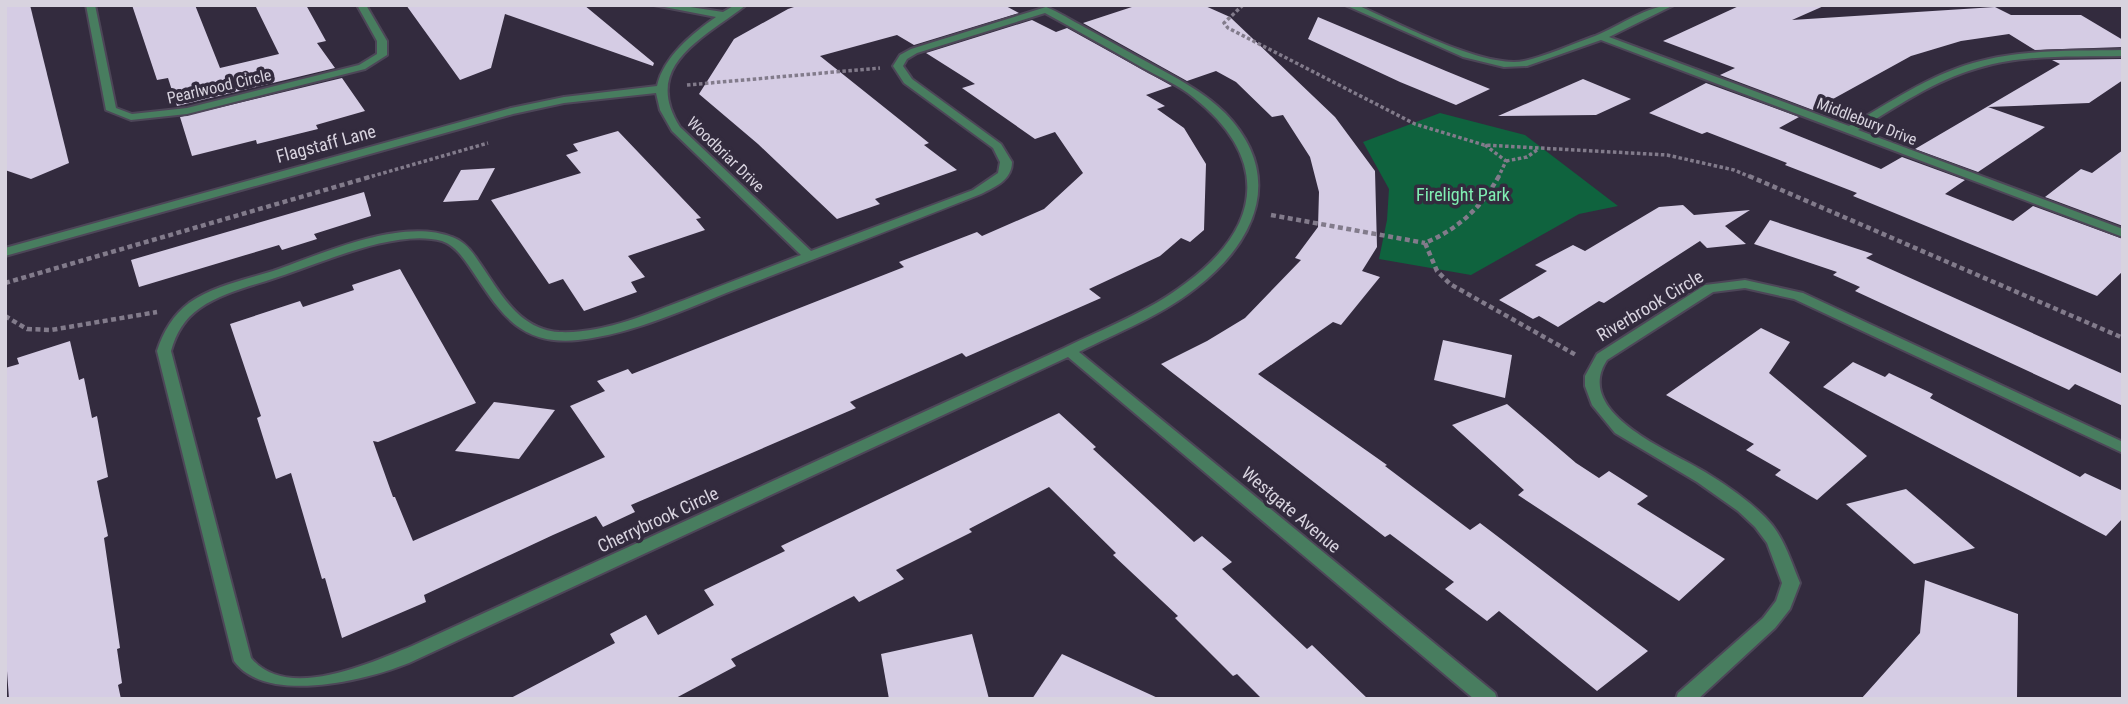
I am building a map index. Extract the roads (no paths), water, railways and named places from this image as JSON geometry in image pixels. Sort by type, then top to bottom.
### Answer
[{"type":"street","name":"Pearlwood Circle","points":[[90,5],[111,110],[139,117],[187,111],[362,68],[382,55],[382,41],[362,5]]},
{"type":"street","points":[[658,5],[723,15]]},
{"type":"street","points":[[661,89],[670,68],[682,52],[723,15],[742,5]]},
{"type":"street","points":[[1046,10],[1062,5]]},
{"type":"street","points":[[1349,5],[1466,55],[1504,64],[1524,64],[1601,37],[1670,5]]},
{"type":"street","name":"Cherrybrook Circle","points":[[1046,10],[1210,103],[1233,127],[1250,154],[1256,182],[1252,212],[1227,253],[1193,285],[1162,305],[1069,351],[419,651],[330,682],[286,686],[259,678],[243,661],[164,351],[168,334],[182,315],[228,290],[366,245],[394,239],[438,236],[463,247],[507,312],[520,324],[538,333],[583,337],[640,321],[977,192],[995,182],[1005,173],[1007,164],[997,146],[908,81],[899,67],[903,57],[914,51],[1046,10]]},
{"type":"street","name":"Middlebury Drive","points":[[1601,37],[2123,233]]},
{"type":"street","points":[[1849,131],[1959,70],[2042,55],[2123,53]]},
{"type":"street","name":"Flagstaff Lane","points":[[5,252],[511,111],[564,100],[661,89]]},
{"type":"street","name":"Woodbriar Drive","points":[[661,89],[667,115],[677,129],[810,257]]},
{"type":"street","name":"Riverbrook Circle","points":[[1685,699],[1769,623],[1784,604],[1791,583],[1773,538],[1752,516],[1726,494],[1620,429],[1606,416],[1593,397],[1594,366],[1602,356],[1710,288],[1745,285],[1798,296],[2123,448]]},
{"type":"street","name":"Westgate Avenue","points":[[1069,351],[1488,699]]},
{"type":"park label","name":"Firelight Park","points":[[1463,195]]}]
